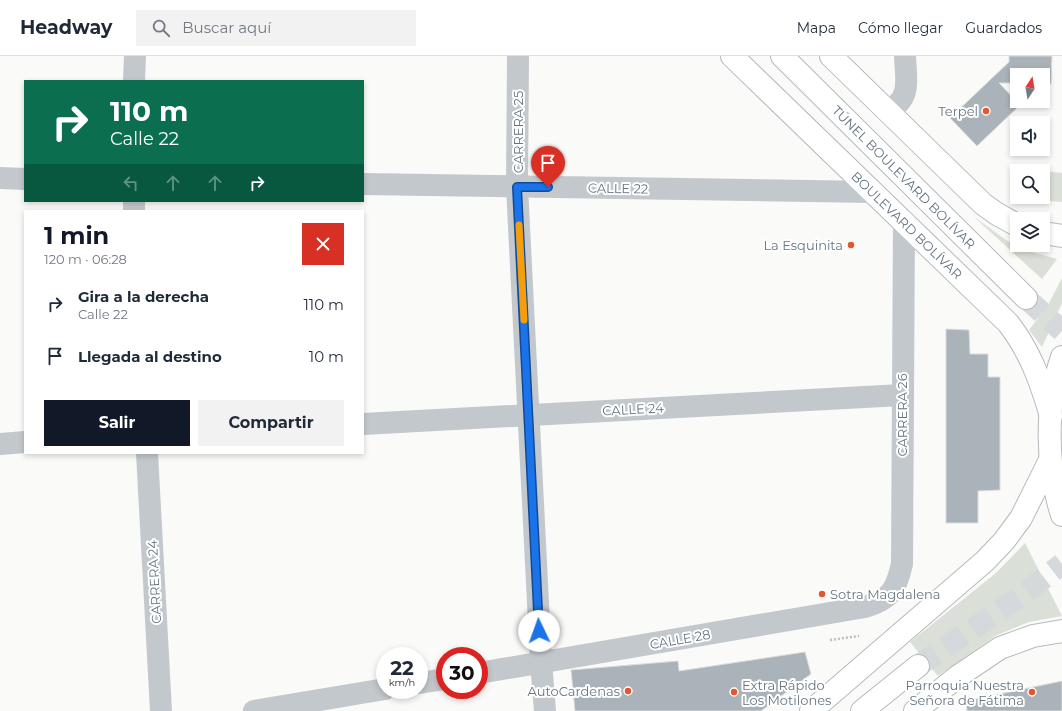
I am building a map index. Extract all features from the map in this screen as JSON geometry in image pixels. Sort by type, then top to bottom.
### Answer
[{"type":"main road","name":"BOULEVARD BOLÍVAR","points":[[732,56],[1008,323],[1018,335],[1030,357],[1042,385],[1050,416]]},
{"type":"main road","name":"TÚNEL BOULEVARD BOLÍVAR","points":[[782,56],[1026,298]]},
{"type":"main road","points":[[832,56],[983,204],[1010,221]]},
{"type":"main road","points":[[1050,234],[1062,236]]},
{"type":"main road","points":[[1062,357],[1056,372],[1050,416],[1050,460],[1062,516]]},
{"type":"main road","points":[[811,711],[985,562],[1004,541],[1021,518],[1050,460]]},
{"type":"main road","points":[[915,711],[1000,648],[1033,636],[1062,631]]},
{"type":"main road","points":[[862,711],[918,666]]},
{"type":"street","points":[[134,80],[135,56]]},
{"type":"street","name":"CARRERA 25","points":[[518,56],[517,187],[541,662],[545,711]]},
{"type":"street","points":[[887,111],[895,107],[902,100],[907,89],[905,56]]},
{"type":"street","points":[[0,178],[24,179]]},
{"type":"street","name":"CALLE 22","points":[[364,184],[873,192]]},
{"type":"street","name":"CARRERA 26","points":[[881,602],[893,591],[899,578],[902,564],[904,222]]},
{"type":"street","name":"CALLE 24","points":[[364,424],[902,394]]},
{"type":"street","points":[[0,444],[24,442]]},
{"type":"street","name":"CARRERA 24","points":[[147,454],[161,711]]},
{"type":"street","name":"CALLE 28","points":[[488,671],[865,607],[881,602]]},
{"type":"street","points":[[254,711],[376,691]]},
{"type":"shaded area","points":[[1050,172],[1062,173],[1062,202],[1050,201]]},
{"type":"shaded area","points":[[973,216],[1010,242],[1010,250]]},
{"type":"shaded area","points":[[1012,252],[1032,252],[1057,259],[1042,279]]},
{"type":"shaded area","points":[[1062,278],[1062,303],[1042,347],[1029,330],[1048,305]]},
{"type":"shaded area","points":[[1025,543],[1062,616],[1029,622],[995,636],[938,676],[910,642],[996,573]]},
{"type":"building","name":"Terpel","points":[[1009,56],[1052,56],[1051,84],[1050,68],[1010,68],[1010,83],[999,83],[1010,95],[1010,108],[1017,108],[977,146],[950,118],[1009,62]]},
{"type":"building","points":[[946,329],[969,330],[970,354],[988,354],[988,377],[1000,377],[1000,490],[978,491],[978,523],[946,523]]},
{"type":"building","points":[[805,652],[811,674],[761,711],[575,711],[571,670],[678,661],[679,671]]},
{"type":"building","name":"Parroquia Nuestra Señora de Fátima","points":[[1062,681],[1062,711],[967,711],[966,701]]},
{"type":"tunnel","points":[[1026,298],[1062,331]]},
{"type":"tunnel","points":[[918,666],[1021,596],[1062,564]]},
{"type":"slow traffic","points":[[519,225],[524,320]]},
{"type":"place","name":"Terpel","points":[[986,111]]},
{"type":"place","name":"La Esquinita","points":[[851,245]]},
{"type":"place","name":"Sotra Magdalena","points":[[822,594]]},
{"type":"place","name":"AutoCardenas","points":[[628,691]]},
{"type":"place","name":"Extra Rápido Los Motilones","points":[[734,692]]},
{"type":"place","name":"Parroquia Nuestra Señora de Fátima","points":[[1032,692]]},
{"type":"route","points":[[539,631],[517,187],[548,187]]}]
